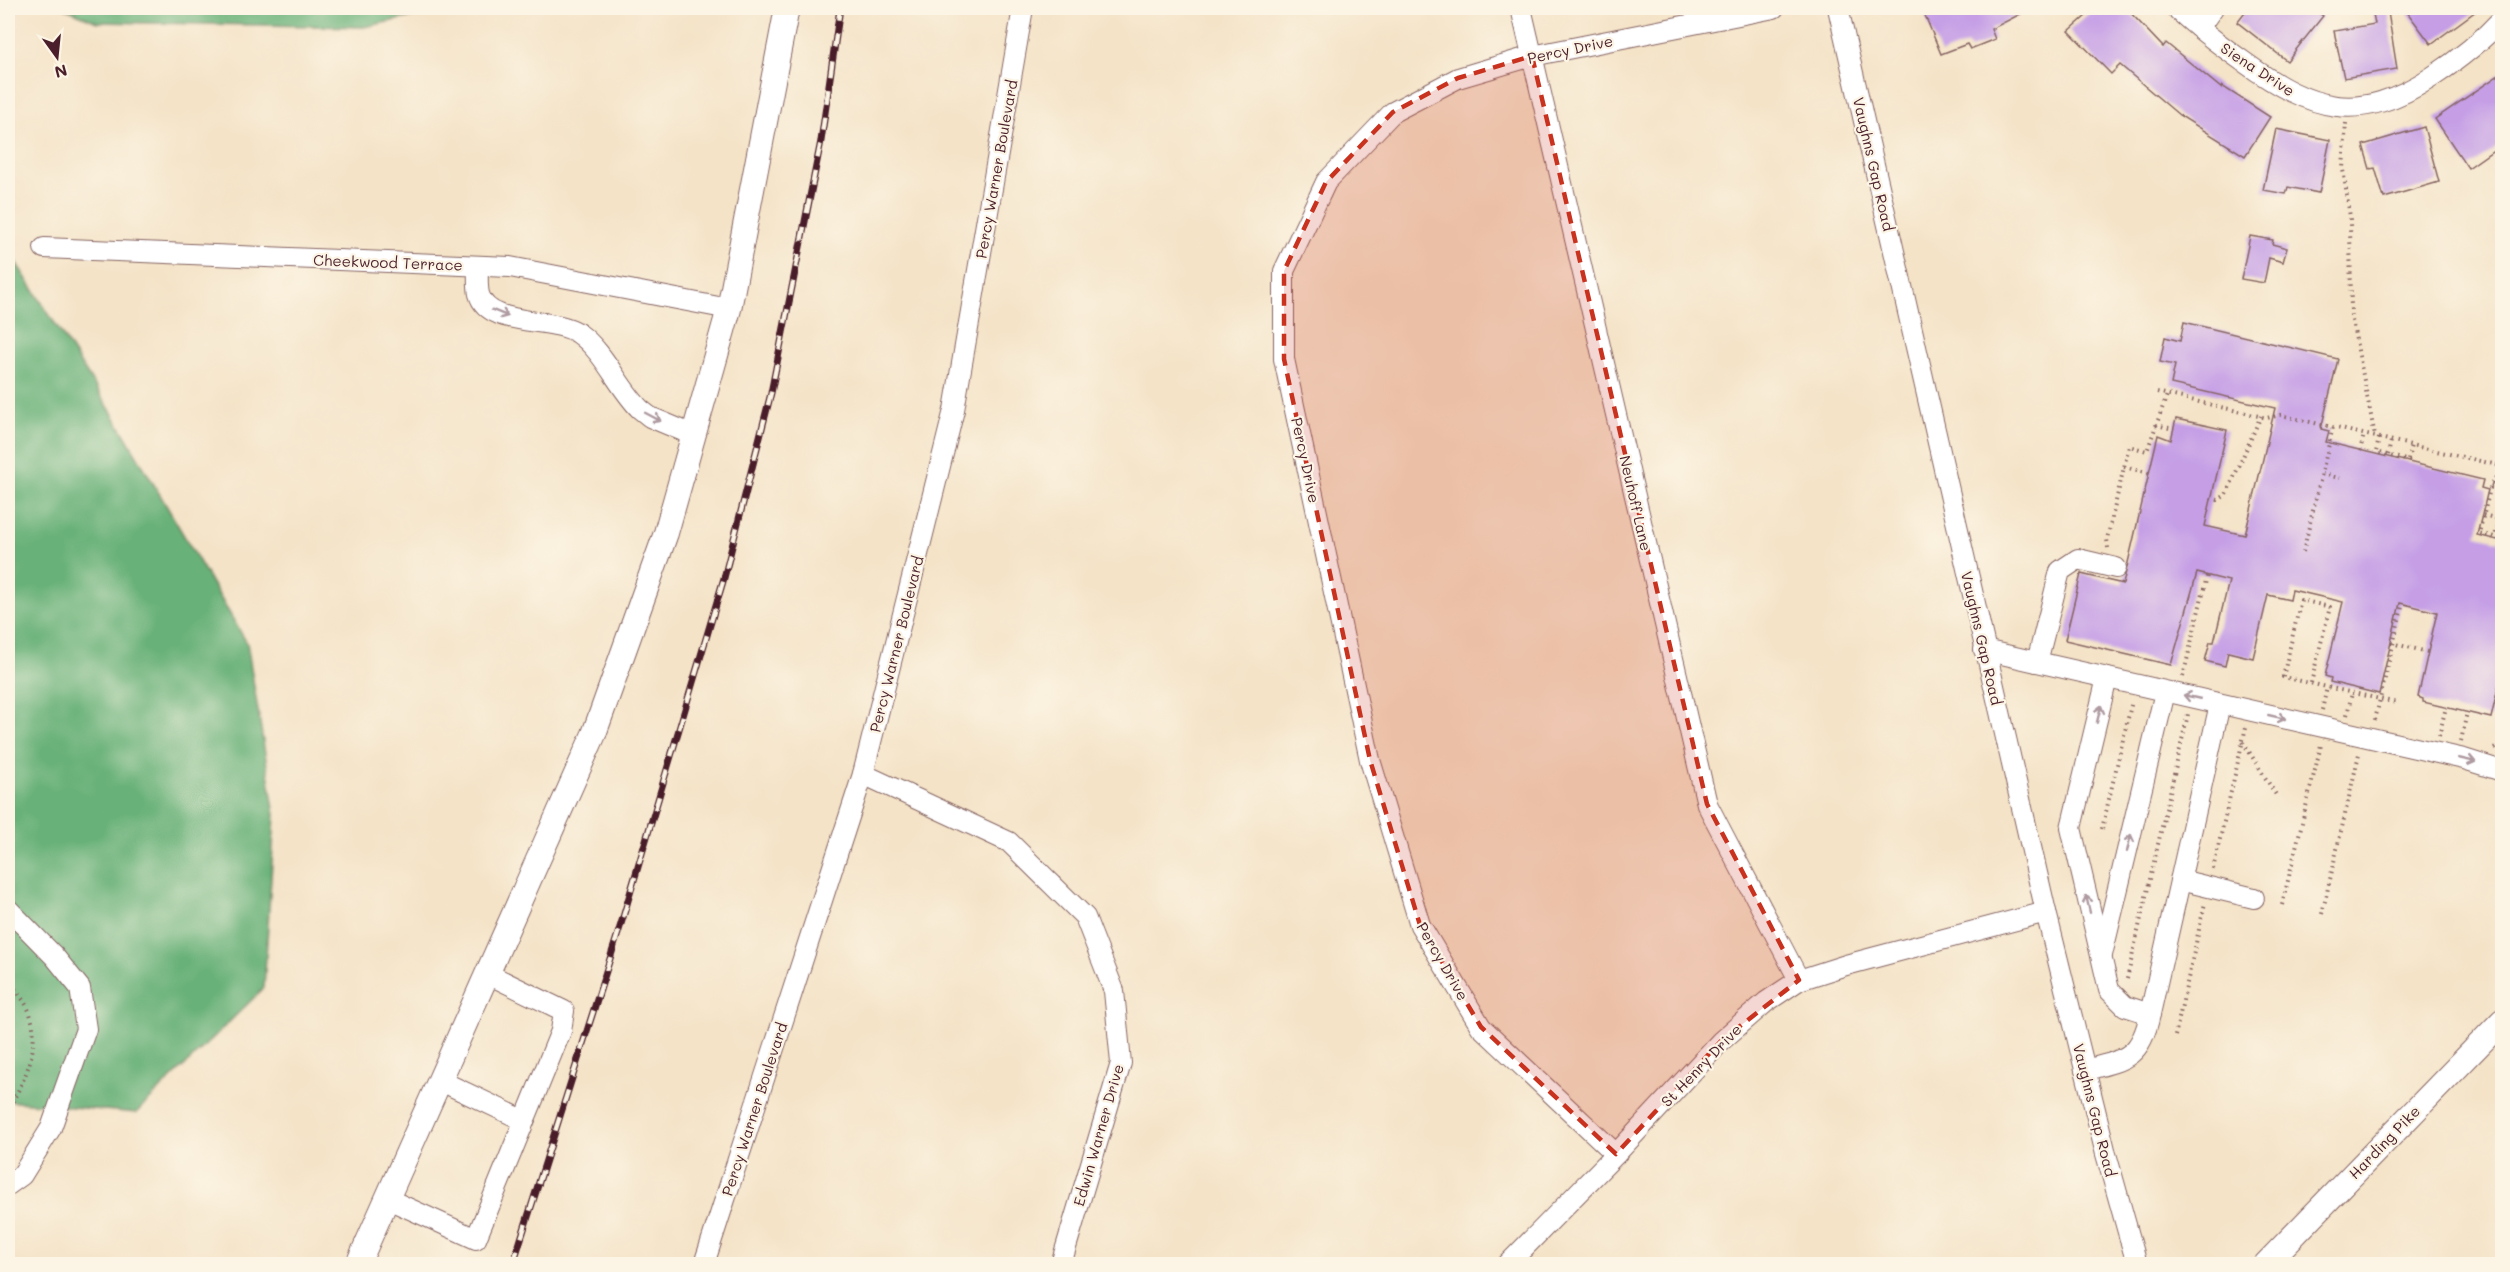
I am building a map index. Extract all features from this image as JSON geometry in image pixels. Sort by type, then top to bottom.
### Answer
[{"type":"main road","points":[[358,1264],[594,734],[666,533],[729,309],[786,8]]},
{"type":"main road","name":"Harding Pike","points":[[2266,1264],[2502,1021]]},
{"type":"street","name":"Percy Warner Boulevard","points":[[704,1264],[863,774],[954,410],[1023,8]]},
{"type":"street","name":"Neuhoff Lane","points":[[1521,8],[1707,804],[1799,980]]},
{"type":"street","name":"Percy Drive","points":[[1616,1154],[1481,1027],[1420,925],[1370,760],[1284,359],[1284,271],[1326,182],[1394,112],[1458,78],[1532,56],[1774,8]]},
{"type":"street","name":"Vaughns Gap Road","points":[[1838,8],[2046,912],[2085,1070],[2138,1264]]},
{"type":"street","name":"Siena Drive","points":[[2176,8],[2264,76],[2289,91],[2325,105],[2347,107],[2381,103],[2407,93],[2453,63],[2502,19]]},
{"type":"street","points":[[2199,28],[2214,8]]},
{"type":"street","name":"Cheekwood Terrace","points":[[44,248],[510,267],[729,309]]},
{"type":"street","points":[[478,266],[478,287],[483,304],[496,314],[562,326],[579,334],[640,409],[651,417],[693,435]]},
{"type":"street","points":[[2037,662],[2061,571],[2078,559],[2114,567]]},
{"type":"street","points":[[1984,650],[2136,685],[2179,690],[2220,704],[2368,731],[2502,771]]},
{"type":"street","points":[[2107,678],[2071,828],[2109,990],[2121,1003],[2150,1014]]},
{"type":"street","points":[[2101,961],[2179,690]]},
{"type":"street","points":[[2085,1070],[2114,1062],[2133,1053],[2144,1038],[2220,704]]},
{"type":"street","name":"Edwin Warner Drive","points":[[863,774],[1009,842],[1085,917],[1114,991],[1120,1063],[1061,1264]]},
{"type":"street","points":[[2180,880],[2254,898]]},
{"type":"street","points":[[8,909],[54,956],[80,988],[86,1029],[51,1128],[22,1175],[8,1185]]},
{"type":"street","name":"St Henry Drive","points":[[1508,1264],[1616,1154],[1720,1041],[1766,1002],[1799,980],[1846,965],[2046,912]]},
{"type":"street","points":[[388,1198],[476,1239],[561,1031],[564,1011],[488,974]]},
{"type":"street","points":[[441,1081],[523,1120]]},
{"type":"path","points":[[2347,107],[2343,169],[2350,218],[2351,315],[2377,437],[2376,452],[2413,462]]},
{"type":"path","points":[[2157,392],[2261,416],[2280,415],[2502,466],[2491,485],[2479,533],[2502,539]]},
{"type":"path","points":[[2114,567],[2107,539],[2129,446],[2147,451],[2166,395]]},
{"type":"path","points":[[2211,498],[2218,500],[2226,495],[2261,416]]},
{"type":"path","points":[[2156,425],[2174,429]]},
{"type":"path","points":[[2303,552],[2333,427]]},
{"type":"path","points":[[2360,451],[2364,434]]},
{"type":"path","points":[[2388,455],[2391,441]]},
{"type":"path","points":[[2408,460],[2411,445]]},
{"type":"path","points":[[2124,467],[2149,473]]},
{"type":"path","points":[[2322,474],[2340,478]]},
{"type":"path","points":[[2491,485],[2502,489]]},
{"type":"path","points":[[2502,495],[2502,510]]},
{"type":"path","points":[[2483,515],[2501,518],[2495,537]]},
{"type":"path","points":[[2121,1003],[2179,690],[2207,576]]},
{"type":"path","points":[[2311,683],[2330,607],[2301,600],[2283,677],[2397,703]]},
{"type":"path","points":[[2322,914],[2368,731],[2380,699],[2402,607]]},
{"type":"path","points":[[2392,643],[2428,652]]},
{"type":"path","points":[[2102,830],[2136,685]]},
{"type":"path","points":[[2282,904],[2323,721],[2327,687]]},
{"type":"path","points":[[2346,719],[2352,693]]},
{"type":"path","points":[[2438,740],[2446,707]]},
{"type":"path","points":[[2460,745],[2467,712]]},
{"type":"path","points":[[2243,742],[2278,798]]},
{"type":"path","points":[[8,979],[29,1010],[34,1040],[27,1074],[8,1109]]},
{"type":"highlighted area","points":[[1532,56],[1707,804],[1799,980],[1721,1041],[1616,1154],[1481,1027],[1420,925],[1370,760],[1284,359],[1284,271],[1326,182],[1393,112],[1458,78]]},
{"type":"green space","points":[[64,8],[454,8],[364,27],[97,22]]},
{"type":"green space","points":[[8,250],[112,413],[247,643],[275,815],[264,988],[136,1113],[8,1101]]},
{"type":"building","points":[[1937,8],[2032,8],[1991,29],[1995,39],[1970,49],[1967,44],[1941,54],[1924,13]]},
{"type":"building","points":[[2095,8],[2126,8],[2163,47],[2166,43],[2221,88],[2222,86],[2270,117],[2245,156],[2179,115],[2120,65],[2111,74],[2069,31]]},
{"type":"building","points":[[2248,8],[2312,8],[2323,16],[2287,61],[2237,22]]},
{"type":"building","points":[[2404,8],[2480,8],[2431,44]]},
{"type":"building","points":[[2388,12],[2397,69],[2344,78],[2334,31],[2375,24],[2373,14]]},
{"type":"building","points":[[2502,73],[2502,144],[2468,168],[2435,119]]},
{"type":"building","points":[[2424,127],[2439,182],[2384,198],[2375,168],[2370,169],[2363,145]]},
{"type":"building","points":[[2276,129],[2330,140],[2319,193],[2288,187],[2286,194],[2263,190]]},
{"type":"building","points":[[2250,236],[2273,240],[2272,244],[2287,248],[2283,262],[2269,258],[2264,283],[2241,279]]},
{"type":"building","points":[[2184,322],[2338,359],[2321,429],[2329,431],[2326,442],[2483,480],[2481,488],[2488,490],[2477,535],[2502,541],[2502,671],[2491,718],[2423,702],[2423,699],[2418,697],[2437,612],[2400,603],[2379,694],[2330,682],[2331,678],[2325,676],[2343,602],[2292,590],[2290,600],[2268,595],[2253,658],[2228,652],[2225,666],[2205,661],[2210,642],[2214,642],[2229,581],[2197,573],[2171,665],[2065,640],[2081,574],[2123,584],[2158,435],[2171,440],[2176,419],[2227,430],[2205,526],[2245,535],[2275,408],[2171,384],[2175,365],[2160,362],[2165,337],[2180,341]]},
{"type":"railway","points":[[513,1264],[621,924],[724,578],[771,393],[821,141],[840,8]]}]
